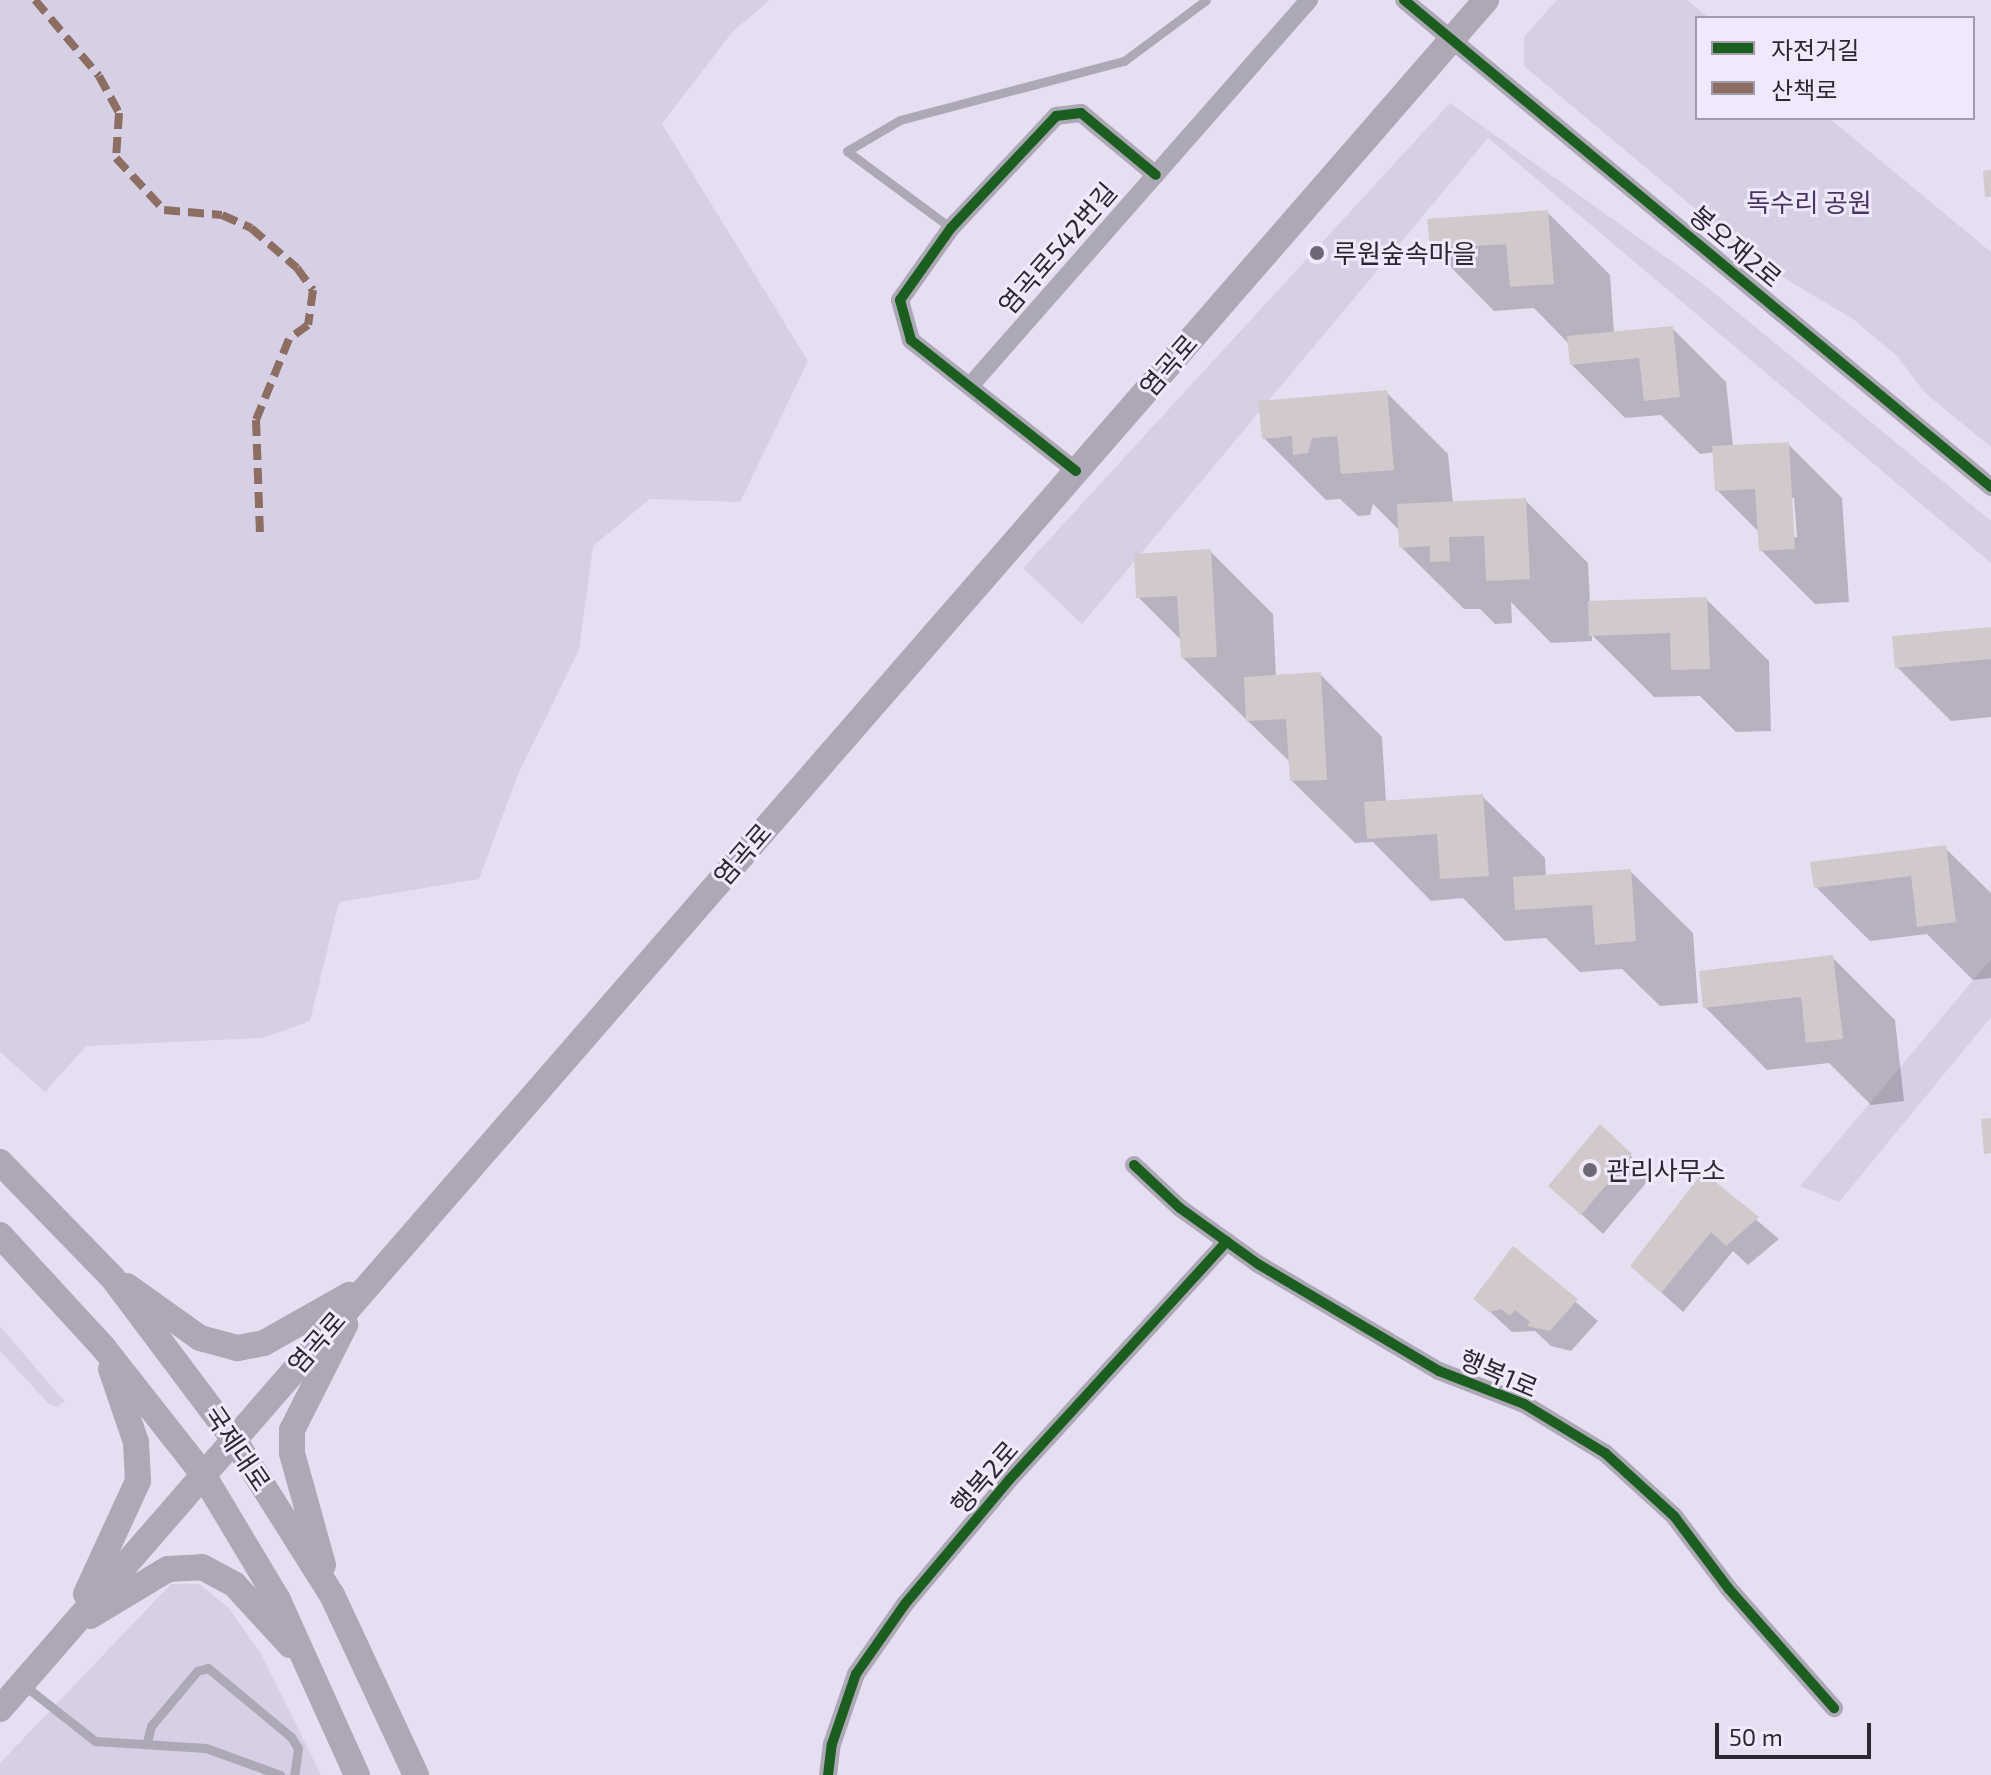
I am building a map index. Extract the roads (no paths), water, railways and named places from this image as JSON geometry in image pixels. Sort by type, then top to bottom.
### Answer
[{"type":"main road","name":"염곡로","points":[[0,1709],[202,1473],[1486,0]]},
{"type":"main road","name":"국제대로","points":[[0,1162],[112,1277],[233,1438],[332,1595],[416,1775]]},
{"type":"main road","name":"국제대로","points":[[0,1235],[103,1347],[202,1473],[261,1567],[357,1775]]},
{"type":"main road","points":[[112,1277],[200,1338],[238,1348],[264,1343],[366,1286]]},
{"type":"main road","points":[[332,1595],[292,1453],[292,1430],[366,1286]]},
{"type":"main road","points":[[70,1628],[138,1481],[136,1442],[103,1347]]},
{"type":"main road","points":[[70,1628],[168,1569],[202,1567],[234,1584],[306,1662]]},
{"type":"street","name":"염곡로542번길","points":[[970,386],[1309,0]]},
{"type":"street","points":[[1404,0],[1452,39]]},
{"type":"street","name":"봉오재2로","points":[[1452,39],[1991,487]]},
{"type":"street","points":[[1076,471],[911,340],[900,300],[951,228],[1056,116],[1081,113],[1156,175]]},
{"type":"street","name":"행복1로","points":[[1134,1165],[1227,1241],[1439,1371],[1524,1404],[1605,1453],[1674,1516],[1738,1600],[1834,1708]]},
{"type":"street","name":"행복2로","points":[[828,1775],[856,1674],[905,1604],[1009,1480],[1227,1241]]},
{"type":"lane","points":[[951,228],[847,151],[900,120],[1124,61],[1206,0]]},
{"type":"lane","points":[[147,1742],[151,1726],[197,1671],[208,1668],[291,1737],[298,1748],[294,1775]]},
{"type":"lane","points":[[22,1684],[85,1737],[206,1748],[280,1775]]},
{"type":"place","name":"루원숲속마을","points":[[1317,253]]},
{"type":"place","name":"관리사무소","points":[[1590,1170]]},
{"type":"park label","name":"독수리 공원","points":[[1809,202]]}]
